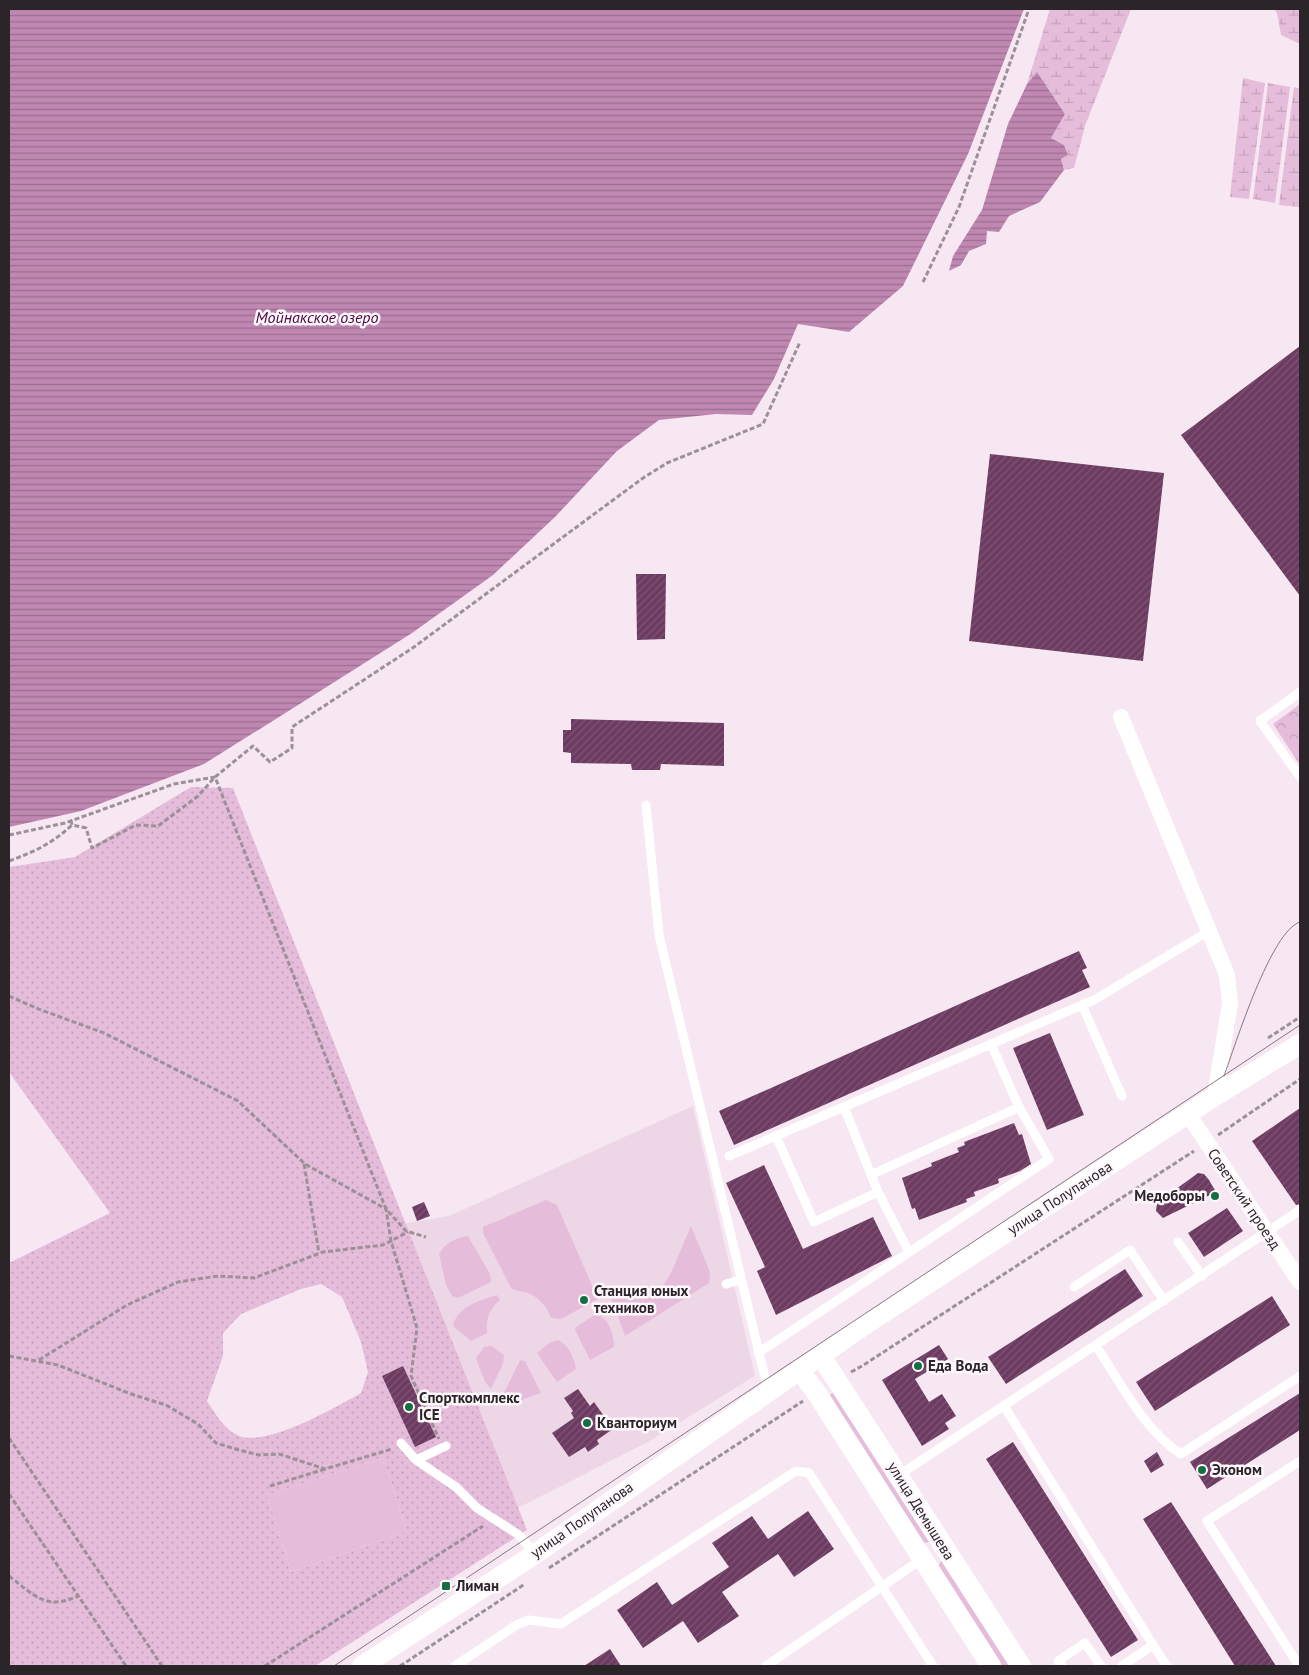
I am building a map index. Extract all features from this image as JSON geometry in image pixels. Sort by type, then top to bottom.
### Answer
[{"type":"street","points":[[1121,718],[1227,975],[1230,1003],[1215,1096]]},
{"type":"street","name":"улица Полупанова","points":[[362,1666],[535,1554],[860,1328],[1215,1096],[1300,1044]]},
{"type":"street","name":"Советский проезд","points":[[1188,1114],[1300,1282]]},
{"type":"street","name":"улица Демышева","points":[[821,1356],[1021,1666]]},
{"type":"street","name":"улица Демышева","points":[[799,1370],[816,1392],[991,1666]]},
{"type":"street","points":[[922,1559],[944,1546]]},
{"type":"lane","points":[[1300,692],[1260,721],[1300,777]]},
{"type":"lane","points":[[646,806],[659,935],[767,1392]]},
{"type":"lane","points":[[729,1156],[1082,1005],[1209,931]]},
{"type":"lane","points":[[1082,1005],[1122,1096]]},
{"type":"lane","points":[[758,1352],[1049,1159],[1019,1107],[991,1044]]},
{"type":"lane","points":[[844,1107],[878,1192],[909,1252]]},
{"type":"lane","points":[[871,1175],[1019,1107]]},
{"type":"lane","points":[[776,1136],[814,1222],[878,1192]]},
{"type":"lane","points":[[899,1475],[1164,1302],[1300,1210]]},
{"type":"lane","points":[[1178,1242],[1202,1276]]},
{"type":"lane","points":[[1074,1287],[1130,1250],[1164,1302]]},
{"type":"lane","points":[[726,1284],[740,1280]]},
{"type":"lane","points":[[1096,1346],[1148,1424],[1168,1446],[1181,1454],[1300,1376]]},
{"type":"lane","points":[[1004,1406],[1167,1666]]},
{"type":"lane","points":[[401,1443],[416,1460],[456,1487],[477,1508],[519,1535],[535,1554]]},
{"type":"lane","points":[[416,1460],[444,1446]]},
{"type":"lane","points":[[1299,1463],[1207,1521],[1299,1666]]},
{"type":"lane","points":[[455,1666],[518,1624],[529,1620],[561,1624],[796,1471],[809,1473],[933,1666]]},
{"type":"lane","points":[[766,1666],[922,1559]]},
{"type":"lane","points":[[1062,1666],[1058,1661],[1085,1643],[1101,1666]]},
{"type":"lane","points":[[1122,1666],[1153,1645]]},
{"type":"path","points":[[923,282],[959,207],[1029,9]]},
{"type":"path","points":[[72,825],[86,828],[92,848],[136,825],[158,826],[198,796],[216,777],[253,746],[270,762],[292,748],[292,728],[414,647],[546,551],[600,508],[667,463],[763,424],[800,342]]},
{"type":"path","points":[[9,834],[71,820],[174,784],[216,777]]},
{"type":"path","points":[[216,777],[386,1209],[391,1241],[417,1328],[411,1376],[444,1446]]},
{"type":"path","points":[[71,820],[72,825]]},
{"type":"path","points":[[9,861],[30,854],[55,841],[72,825]]},
{"type":"path","points":[[9,996],[104,1033],[238,1101],[304,1163],[386,1209],[408,1232],[426,1237]]},
{"type":"path","points":[[1268,1038],[1300,1017]]},
{"type":"path","points":[[304,1163],[319,1253]]},
{"type":"path","points":[[38,1361],[127,1305],[178,1282],[218,1276],[254,1278],[319,1253],[383,1245],[408,1232]]},
{"type":"path","points":[[9,1356],[58,1365],[131,1394],[166,1405],[198,1424],[216,1442],[259,1454],[279,1454],[326,1469]]},
{"type":"path","points":[[9,1438],[162,1666]]},
{"type":"path","points":[[270,1486],[391,1449],[416,1460]]},
{"type":"path","points":[[9,1494],[126,1666]]},
{"type":"path","points":[[265,1666],[484,1525]]},
{"type":"path","points":[[9,1576],[40,1600],[63,1603],[78,1596]]},
{"type":"shaded area","name":"Станция юных техников","points":[[693,1106],[755,1376],[648,1442],[508,1513],[402,1224],[449,1216]]},
{"type":"green space","points":[[1050,9],[1131,9],[1085,126],[1074,168],[1064,170],[1061,159],[1068,155],[1064,145],[1051,138],[1065,114],[1037,72],[1027,84]]},
{"type":"green space","points":[[1274,9],[1300,9],[1300,44],[1281,35],[1277,13]]},
{"type":"green space","points":[[1243,78],[1265,83],[1249,199],[1230,197]]},
{"type":"green space","points":[[1268,83],[1290,87],[1275,203],[1253,199]]},
{"type":"green space","points":[[1294,87],[1300,89],[1300,207],[1279,205]]},
{"type":"green space","points":[[1300,704],[1300,765],[1273,724]]},
{"type":"green space","points":[[191,787],[233,788],[527,1530],[315,1666],[9,1666],[9,1263],[110,1213],[9,1072],[9,867],[75,857]],"holes":[[[321,1284],[342,1297],[361,1342],[368,1372],[361,1393],[318,1416],[282,1432],[249,1438],[237,1435],[220,1420],[207,1401],[223,1356],[223,1333],[241,1314],[301,1289]],[[383,1458],[407,1531],[291,1572],[267,1495]]]},
{"type":"green space","points":[[546,1200],[557,1205],[598,1299],[561,1319],[551,1318],[543,1304],[534,1296],[511,1288],[483,1233],[483,1227]]},
{"type":"green space","points":[[691,1226],[710,1272],[709,1283],[625,1336],[606,1285],[613,1290],[635,1298],[662,1287],[671,1273]]},
{"type":"green space","points":[[468,1236],[490,1274],[491,1282],[458,1298],[452,1296],[446,1285],[439,1254],[451,1242]]},
{"type":"green space","points":[[497,1295],[500,1300],[493,1307],[489,1315],[487,1333],[471,1341],[453,1326],[455,1319],[464,1309]]},
{"type":"green space","points":[[596,1314],[601,1316],[610,1327],[614,1347],[590,1360],[575,1330],[576,1327]]},
{"type":"green space","points":[[558,1340],[570,1352],[576,1369],[557,1382],[537,1353],[549,1343]]},
{"type":"green space","points":[[492,1346],[504,1355],[503,1364],[491,1389],[485,1382],[476,1358],[484,1347]]},
{"type":"green space","points":[[520,1360],[525,1361],[541,1393],[516,1402],[507,1399],[504,1393]]},
{"type":"green space","points":[[833,1392],[930,1542],[923,1543],[833,1402],[830,1395]]},
{"type":"green space","points":[[383,1458],[407,1531],[291,1572],[267,1495]]},
{"type":"green space","points":[[941,1561],[946,1561],[1014,1666],[1001,1666],[938,1567]]},
{"type":"water","name":"Мойнакское озеро","points":[[9,9],[1024,9],[968,154],[903,286],[849,332],[798,324],[774,379],[752,415],[716,414],[659,420],[617,451],[555,517],[493,575],[412,633],[204,764],[81,811],[9,827]]},
{"type":"water","points":[[1037,72],[1065,114],[1051,138],[1064,145],[1068,155],[1061,159],[1064,170],[1040,202],[1009,216],[999,232],[987,231],[986,244],[969,251],[961,265],[949,271],[953,256],[982,210],[1008,124],[1027,84]]},
{"type":"building","points":[[1300,346],[1300,596],[1181,435]]},
{"type":"building","points":[[990,454],[1164,473],[1143,661],[969,641]]},
{"type":"building","points":[[636,574],[666,574],[665,639],[637,640]]},
{"type":"building","points":[[571,719],[724,723],[724,766],[661,764],[660,770],[632,770],[631,764],[571,763],[571,753],[563,752],[563,730],[571,730]]},
{"type":"building","points":[[1079,951],[1087,968],[1082,970],[1090,987],[734,1145],[719,1111]]},
{"type":"building","points":[[1050,1033],[1084,1115],[1047,1130],[1013,1048]]},
{"type":"building","points":[[1300,1108],[1300,1204],[1296,1205],[1252,1141]]},
{"type":"building","points":[[1014,1123],[1019,1135],[1022,1134],[1031,1164],[1020,1171],[998,1179],[999,1183],[974,1192],[975,1196],[966,1199],[967,1202],[919,1220],[915,1208],[912,1209],[902,1178],[932,1166],[931,1163],[959,1152],[957,1148],[965,1145],[964,1142]]},
{"type":"building","points":[[764,1165],[803,1249],[873,1217],[892,1256],[776,1315],[757,1271],[765,1267],[726,1183]]},
{"type":"building","points":[[1198,1173],[1204,1174],[1216,1192],[1163,1218],[1156,1211],[1157,1203]]},
{"type":"building","points":[[424,1202],[430,1216],[417,1221],[412,1207]]},
{"type":"building","points":[[1227,1208],[1243,1231],[1204,1257],[1188,1233]]},
{"type":"building","points":[[1125,1269],[1143,1296],[1006,1384],[988,1357]]},
{"type":"building","points":[[1272,1296],[1290,1325],[1155,1411],[1136,1382]]},
{"type":"building","points":[[939,1345],[948,1359],[915,1379],[929,1402],[942,1394],[956,1416],[945,1423],[949,1429],[922,1446],[882,1380]]},
{"type":"building","name":"Спорткомплекс ICE","points":[[403,1366],[436,1437],[415,1447],[382,1376]]},
{"type":"building","name":"Кванториум","points":[[578,1389],[590,1406],[594,1402],[613,1429],[597,1440],[599,1444],[588,1452],[585,1447],[569,1457],[552,1433],[574,1418],[571,1413],[573,1411],[564,1398]]},
{"type":"building","points":[[1300,1393],[1300,1430],[1207,1489],[1190,1462]]},
{"type":"building","points":[[1013,1442],[1138,1640],[1111,1657],[986,1459]]},
{"type":"building","points":[[1157,1452],[1164,1465],[1151,1473],[1144,1461]]},
{"type":"building","points":[[1171,1502],[1276,1666],[1235,1666],[1143,1519]]},
{"type":"building","points":[[808,1511],[834,1549],[794,1577],[778,1554],[722,1592],[739,1616],[698,1643],[683,1621],[643,1648],[617,1610],[657,1582],[672,1605],[729,1567],[712,1543],[752,1516],[768,1539]]},
{"type":"building","points":[[610,1649],[621,1666],[584,1666]]},
{"type":"tram line","points":[[1224,1076],[1245,1016],[1266,966],[1277,945],[1289,930],[1300,922]]},
{"type":"tram line","points":[[334,1666],[1300,1025]]},
{"type":"place","name":"Медоборы","points":[[1215,1196]]},
{"type":"place","name":"Станция юных техников","points":[[584,1300]]},
{"type":"place","name":"Еда Вода","points":[[918,1366]]},
{"type":"place","name":"Спорткомплекс ICE","points":[[409,1407]]},
{"type":"place","name":"Кванториум","points":[[587,1423]]},
{"type":"place","name":"Эконом","points":[[1202,1470]]},
{"type":"place","name":"Лиман","points":[[446,1586]]}]
